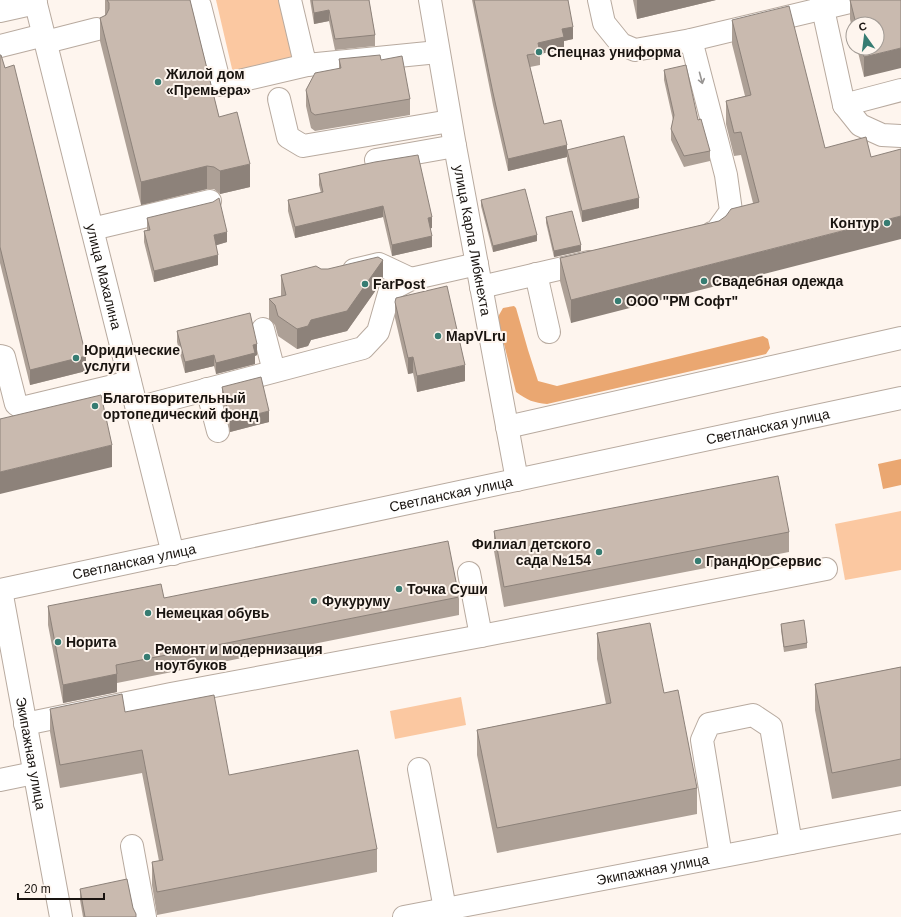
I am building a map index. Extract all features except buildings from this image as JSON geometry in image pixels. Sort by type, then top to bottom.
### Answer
[{"type":"street","points":[[290,0],[306,65]]},
{"type":"street","name":"улица Карла Либкнехта","points":[[430,0],[454,146],[517,480]]},
{"type":"street","points":[[599,0],[604,23],[621,44],[635,50],[692,40],[822,4],[858,0]]},
{"type":"street","points":[[0,11],[36,1]]},
{"type":"street","name":"улица Махалина","points":[[36,1],[173,554]]},
{"type":"street","points":[[822,4],[844,104],[860,125],[882,134],[901,136]]},
{"type":"street","points":[[186,8],[197,5],[200,6],[218,81],[222,85],[306,65],[438,52]]},
{"type":"street","points":[[0,46],[97,29]]},
{"type":"street","points":[[692,40],[726,175],[730,211],[716,232],[693,238]]},
{"type":"street","points":[[844,104],[901,90]]},
{"type":"street","points":[[279,99],[288,137],[303,146],[450,121]]},
{"type":"street","points":[[376,160],[454,146]]},
{"type":"street","points":[[92,229],[210,201]]},
{"type":"street","points":[[481,287],[609,257]]},
{"type":"street","points":[[332,275],[379,264],[411,278]]},
{"type":"street","points":[[137,408],[363,348],[378,332],[390,290],[411,278],[477,264]]},
{"type":"street","points":[[536,274],[550,332]]},
{"type":"street","points":[[263,329],[274,371]]},
{"type":"street","points":[[507,427],[901,338]]},
{"type":"street","points":[[1,351],[16,404],[22,408],[130,382]]},
{"type":"street","points":[[207,389],[218,431]]},
{"type":"street","name":"Светланская улица","points":[[0,590],[901,398]]},
{"type":"street","points":[[25,724],[172,694],[482,636],[826,569]]},
{"type":"street","points":[[469,573],[482,636]]},
{"type":"street","name":"Экипажная улица","points":[[0,590],[61,917]]},
{"type":"street","points":[[721,856],[702,740],[709,724],[753,715],[771,727],[791,843]]},
{"type":"street","points":[[419,770],[438,913]]},
{"type":"street","points":[[0,780],[34,773]]},
{"type":"street","name":"Экипажная улица","points":[[404,917],[438,913],[721,856],[901,822]]},
{"type":"street","points":[[132,846],[145,917]]},
{"type":"shaded area","points":[[216,0],[285,0],[299,58],[233,73]]},
{"type":"shaded area","points":[[514,306],[516,308],[538,381],[557,386],[763,336],[768,339],[770,348],[766,354],[542,404],[531,401],[516,392],[498,320],[503,308]]},
{"type":"shaded area","points":[[901,459],[901,485],[883,489],[878,464]]},
{"type":"shaded area","points":[[901,511],[901,570],[845,580],[835,524]]},
{"type":"shaded area","points":[[461,697],[466,725],[395,739],[390,711]]},
{"type":"place","name":"Спецназ униформа","points":[[539,52]]},
{"type":"place","name":"Жилой дом «Премьера»","points":[[158,82]]},
{"type":"place","name":"Контур","points":[[887,223]]},
{"type":"place","name":"Свадебная одежда","points":[[704,281]]},
{"type":"place","name":"FarPost","points":[[365,284]]},
{"type":"place","name":"ООО \"РМ Софт\"","points":[[618,301]]},
{"type":"place","name":"MapVLru","points":[[438,336]]},
{"type":"place","name":"Юридические услуги","points":[[76,358]]},
{"type":"place","name":"Благотворительный ортопедический фонд","points":[[95,406]]},
{"type":"place","name":"Филиал детского сада №154","points":[[599,552]]},
{"type":"place","name":"ГрандЮрСервис","points":[[698,561]]},
{"type":"place","name":"Точка Суши","points":[[399,589]]},
{"type":"place","name":"Фукуруму","points":[[314,601]]},
{"type":"place","name":"Немецкая обувь","points":[[148,613]]},
{"type":"place","name":"Норита","points":[[58,642]]},
{"type":"place","name":"Ремонт и модернизация ноутбуков","points":[[147,657]]}]
